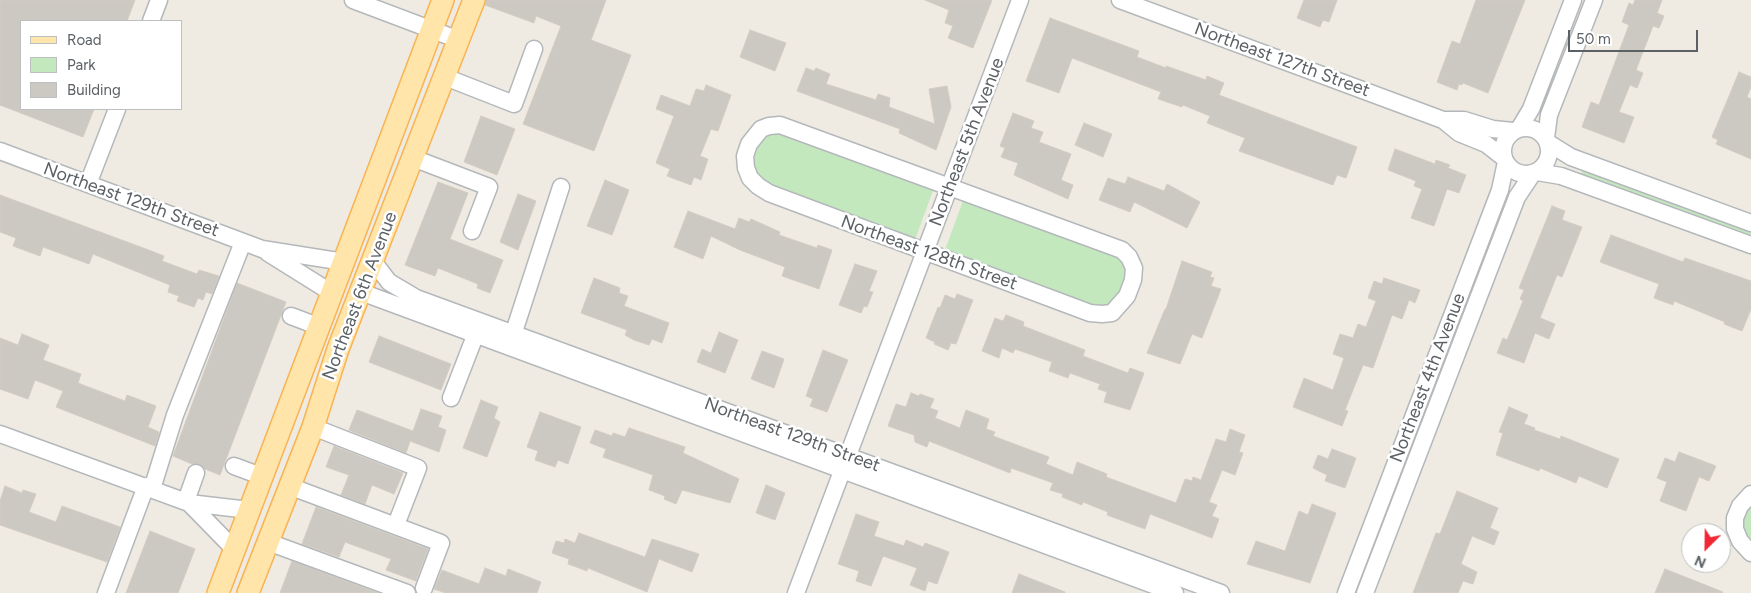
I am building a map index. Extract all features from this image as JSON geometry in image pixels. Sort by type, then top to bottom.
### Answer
[{"type":"main road","name":"Northeast 6th Avenue","points":[[218,593],[444,0]]},
{"type":"main road","name":"Northeast 6th Avenue","points":[[248,593],[313,427],[338,349],[446,77],[474,0]]},
{"type":"main road","points":[[361,217],[358,270],[361,292]]},
{"type":"main road","points":[[338,349],[347,291],[344,262]]},
{"type":"street","points":[[151,20],[159,0]]},
{"type":"street","points":[[353,0],[459,40]]},
{"type":"street","name":"Northeast 5th Avenue","points":[[796,593],[1020,0]]},
{"type":"street","name":"Northeast 127th Street","points":[[1120,0],[1443,120],[1459,133],[1486,144],[1505,160]]},
{"type":"street","points":[[1573,0],[1531,109],[1504,143],[1505,160],[1515,171],[1561,176],[1751,245]]},
{"type":"street","points":[[1535,172],[1547,162],[1549,149],[1546,140],[1549,115],[1594,0]]},
{"type":"street","points":[[446,77],[514,104],[534,49]]},
{"type":"street","points":[[88,184],[117,110]]},
{"type":"street","name":"Northeast 127th Street","points":[[1443,120],[1464,120],[1493,129],[1516,130]]},
{"type":"street","name":"Northeast 128th Street","points":[[780,125],[950,186],[1122,250],[1129,257],[1134,268],[1134,280],[1120,306],[1112,313],[1090,312],[769,193],[758,186],[746,168],[745,156],[749,144],[761,129],[780,125]]},
{"type":"street","points":[[1516,130],[1531,128],[1571,157],[1751,223]]},
{"type":"street","name":"Northeast 129th Street","points":[[0,151],[262,249],[344,262]]},
{"type":"street","points":[[413,158],[489,187],[472,231]]},
{"type":"street","name":"Northeast 4th Avenue","points":[[1346,593],[1500,190],[1505,160]]},
{"type":"street","name":"Northeast 4th Avenue","points":[[1366,593],[1517,197],[1535,172]]},
{"type":"street","points":[[508,348],[561,187]]},
{"type":"street","points":[[106,593],[149,488],[175,415],[243,242]]},
{"type":"street","name":"Northeast 129th Street","points":[[262,249],[332,292]]},
{"type":"street","name":"Northeast 129th Street","points":[[373,261],[389,282],[402,291],[1221,593]]},
{"type":"street","name":"Northeast 129th Street","points":[[361,292],[475,336],[1175,593]]},
{"type":"street","points":[[291,316],[320,327]]},
{"type":"street","points":[[451,398],[475,336]]},
{"type":"street","points":[[313,427],[418,468],[398,517]]},
{"type":"street","points":[[0,434],[187,502],[249,510]]},
{"type":"street","points":[[234,466],[261,476]]},
{"type":"street","points":[[187,502],[196,473]]},
{"type":"street","points":[[290,486],[441,543],[424,588]]},
{"type":"street","points":[[1751,494],[1740,506],[1735,518],[1735,530],[1740,541],[1751,553]]},
{"type":"street","points":[[187,502],[234,549]]},
{"type":"street","points":[[268,542],[407,593]]},
{"type":"green space","points":[[782,131],[934,188],[916,237],[909,238],[772,189],[755,173],[754,149],[765,137]]},
{"type":"green space","points":[[1584,167],[1751,229],[1751,239],[1580,176]]},
{"type":"green space","points":[[964,198],[1115,251],[1129,268],[1116,303],[1101,309],[949,253],[945,250]]},
{"type":"green space","points":[[1751,504],[1751,546],[1741,527],[1744,512]]},
{"type":"building","points":[[0,0],[135,0],[127,20],[20,20],[20,110],[94,110],[83,137],[0,105]]},
{"type":"building","points":[[486,0],[606,0],[591,40],[631,55],[594,151],[523,124],[561,26],[536,16],[534,23],[485,5]]},
{"type":"building","points":[[925,0],[992,0],[973,48],[948,38],[953,26],[945,23],[949,10]]},
{"type":"building","points":[[1304,0],[1337,0],[1329,22],[1323,20],[1320,27],[1297,18]]},
{"type":"building","points":[[1476,0],[1525,0],[1488,93],[1463,83],[1462,85],[1459,84],[1457,90],[1437,82],[1452,41],[1460,44]]},
{"type":"building","points":[[1635,0],[1662,0],[1657,13],[1664,16],[1659,28],[1653,26],[1636,70],[1643,73],[1637,88],[1630,85],[1619,112],[1634,117],[1624,143],[1582,127],[1591,102],[1599,105],[1629,25],[1622,22],[1629,3],[1633,5]]},
{"type":"building","points":[[1050,18],[1139,51],[1137,57],[1166,68],[1166,66],[1206,80],[1207,76],[1224,83],[1219,95],[1357,147],[1346,178],[1337,175],[1333,185],[1239,151],[1245,138],[1207,123],[1210,116],[1183,105],[1182,107],[1158,99],[1161,92],[1072,58],[1059,93],[1026,81]]},
{"type":"building","points":[[750,30],[786,43],[775,71],[740,57]]},
{"type":"building","points":[[806,68],[814,71],[816,68],[830,74],[826,84],[876,100],[878,94],[890,98],[889,107],[935,124],[929,89],[947,86],[951,107],[936,150],[899,133],[900,129],[797,91]]},
{"type":"building","points":[[1739,72],[1751,77],[1751,87],[1747,97],[1751,99],[1751,159],[1716,144],[1718,140],[1712,137]]},
{"type":"building","points":[[706,85],[731,95],[718,131],[711,129],[700,156],[708,159],[701,180],[694,177],[691,185],[667,176],[670,169],[656,163],[674,116],[656,109],[661,95],[690,106],[696,89],[704,91]]},
{"type":"building","points":[[1013,113],[1034,121],[1031,128],[1043,132],[1039,142],[1071,154],[1061,180],[1073,185],[1068,199],[1014,175],[1018,163],[1001,157],[1005,148],[1000,146]]},
{"type":"building","points":[[481,116],[515,129],[497,175],[464,162]]},
{"type":"building","points":[[1084,123],[1112,134],[1103,157],[1075,145]]},
{"type":"building","points":[[1395,149],[1435,164],[1436,160],[1450,165],[1448,168],[1466,175],[1459,193],[1447,189],[1434,226],[1411,218],[1422,189],[1414,186],[1416,181],[1388,170]]},
{"type":"building","points":[[1128,177],[1164,191],[1167,184],[1200,202],[1187,228],[1134,202],[1130,212],[1099,200],[1108,178],[1125,184]]},
{"type":"building","points":[[605,180],[629,190],[612,235],[587,226]]},
{"type":"building","points":[[438,182],[468,193],[450,239],[503,260],[490,293],[477,288],[478,284],[438,268],[435,276],[405,265]]},
{"type":"building","points":[[518,194],[536,201],[518,250],[500,242]]},
{"type":"building","points":[[0,195],[164,256],[162,261],[197,274],[199,270],[219,276],[212,294],[206,292],[203,300],[198,298],[194,307],[177,301],[179,296],[168,292],[170,285],[93,254],[89,264],[43,247],[40,256],[13,246],[16,238],[0,232]]},
{"type":"building","points":[[1552,206],[1565,211],[1562,220],[1582,227],[1562,277],[1557,275],[1540,318],[1555,324],[1549,339],[1535,333],[1524,363],[1497,353],[1503,338],[1507,340],[1523,301],[1520,299],[1524,290],[1519,288]]},
{"type":"building","points":[[688,211],[735,229],[739,218],[749,222],[751,219],[780,232],[779,235],[817,248],[818,245],[832,250],[819,289],[782,276],[785,267],[740,250],[711,236],[703,259],[674,247]]},
{"type":"building","points":[[1611,235],[1683,262],[1685,258],[1751,281],[1751,309],[1742,331],[1674,301],[1673,305],[1654,298],[1659,284],[1600,262]]},
{"type":"building","points":[[1182,261],[1212,272],[1210,277],[1214,278],[1211,286],[1221,289],[1202,338],[1192,334],[1180,364],[1147,353],[1166,309]]},
{"type":"building","points":[[855,264],[877,271],[869,291],[873,292],[867,307],[864,306],[861,313],[839,305]]},
{"type":"building","points":[[594,278],[620,288],[619,293],[628,296],[624,306],[669,323],[662,343],[652,339],[649,345],[634,340],[625,335],[627,330],[581,313]]},
{"type":"building","points":[[1384,278],[1420,290],[1415,303],[1409,300],[1402,319],[1392,315],[1373,368],[1363,365],[1345,410],[1348,411],[1342,426],[1293,407],[1304,378],[1333,390],[1344,358],[1333,354],[1340,334],[1353,338],[1358,324],[1366,327],[1376,301],[1368,298],[1374,281],[1382,284]]},
{"type":"building","points":[[237,283],[286,302],[220,475],[205,469],[200,464],[192,464],[173,456]]},
{"type":"building","points":[[957,294],[973,300],[956,344],[951,343],[948,350],[926,338],[938,307],[940,308],[945,295],[955,299]]},
{"type":"building","points":[[1006,315],[1024,322],[1023,326],[1085,350],[1083,356],[1128,373],[1130,368],[1144,373],[1130,410],[1104,402],[1107,392],[1098,389],[1100,384],[1070,373],[1068,378],[1049,371],[1052,362],[1015,349],[1013,353],[1002,348],[999,358],[982,351],[995,318],[1003,321]]},
{"type":"building","points":[[719,332],[738,340],[725,373],[697,362],[702,349],[711,353]]},
{"type":"building","points":[[22,334],[49,345],[43,360],[81,374],[78,383],[125,401],[127,395],[156,406],[148,427],[159,432],[155,446],[56,407],[63,391],[35,380],[28,399],[0,389],[0,338],[18,345]]},
{"type":"building","points":[[379,336],[451,364],[441,390],[369,362]]},
{"type":"building","points":[[823,350],[848,360],[827,412],[810,406],[813,399],[806,396]]},
{"type":"building","points":[[762,351],[784,359],[774,388],[751,379]]},
{"type":"building","points":[[911,393],[934,399],[930,408],[938,411],[935,418],[960,428],[966,410],[989,419],[986,429],[995,432],[993,436],[1049,457],[1046,464],[1073,475],[1077,462],[1107,474],[1106,477],[1176,503],[1185,479],[1192,481],[1193,477],[1201,480],[1216,439],[1226,442],[1230,429],[1245,435],[1239,452],[1243,453],[1235,475],[1222,470],[1209,502],[1217,505],[1212,516],[1219,519],[1212,538],[1150,514],[1145,529],[1107,515],[1108,512],[1083,502],[1082,505],[1062,497],[1063,494],[1050,490],[1053,483],[1011,468],[1010,473],[929,441],[927,447],[915,442],[914,435],[888,426],[896,404],[906,407]]},
{"type":"building","points":[[481,400],[498,407],[494,418],[500,422],[487,457],[463,448]]},
{"type":"building","points":[[1509,407],[1528,415],[1524,424],[1535,428],[1534,430],[1560,439],[1561,436],[1619,459],[1607,488],[1579,476],[1576,483],[1540,468],[1539,471],[1496,455],[1503,433],[1499,432]]},
{"type":"building","points":[[421,409],[442,416],[438,427],[446,430],[439,452],[410,441],[406,453],[349,430],[357,410],[413,431]]},
{"type":"building","points":[[540,412],[581,427],[568,464],[558,460],[555,467],[535,460],[538,451],[527,447]]},
{"type":"building","points":[[629,428],[685,447],[683,453],[739,479],[730,503],[682,490],[676,504],[664,499],[665,496],[649,490],[653,475],[603,457],[606,449],[590,443],[595,430],[612,436],[613,433],[625,437]]},
{"type":"building","points":[[334,446],[403,473],[394,494],[372,485],[365,504],[341,495],[349,475],[326,467]]},
{"type":"building","points":[[1332,449],[1356,458],[1345,488],[1325,481],[1327,475],[1313,468],[1318,455],[1328,459]]},
{"type":"building","points":[[1679,452],[1716,466],[1709,481],[1699,477],[1686,511],[1660,501],[1667,482],[1657,478],[1665,458],[1675,462]]},
{"type":"building","points":[[766,485],[785,493],[775,520],[756,513]]},
{"type":"building","points":[[5,486],[22,493],[23,490],[36,494],[29,512],[56,522],[62,506],[120,527],[107,562],[0,525],[0,501]]},
{"type":"building","points":[[1457,491],[1498,508],[1490,528],[1499,532],[1494,545],[1472,536],[1461,564],[1477,572],[1473,584],[1463,581],[1458,593],[1413,593],[1436,533],[1440,534]]},
{"type":"building","points":[[1312,504],[1336,513],[1310,583],[1247,564],[1256,541],[1285,551],[1299,511],[1308,515]]},
{"type":"building","points":[[316,507],[428,549],[416,581],[386,570],[391,559],[345,542],[339,557],[302,544]]},
{"type":"building","points":[[856,514],[879,522],[874,536],[904,546],[906,540],[923,547],[925,543],[949,552],[937,584],[928,581],[925,591],[910,585],[917,568],[883,556],[871,586],[856,581],[859,571],[838,564]]},
{"type":"building","points":[[150,531],[195,549],[178,593],[126,593]]},
{"type":"building","points":[[579,533],[645,557],[652,539],[699,554],[692,572],[659,559],[647,592],[588,568],[587,571],[568,564],[569,559],[552,553],[556,541],[564,543],[565,539],[575,543]]},
{"type":"building","points":[[292,561],[378,593],[280,593]]},
{"type":"building","points":[[485,568],[506,576],[508,569],[541,582],[537,593],[446,593],[434,589],[442,570],[479,584]]},
{"type":"building","points":[[1665,569],[1723,592],[1655,593]]},
{"type":"building","points":[[1019,574],[1065,592],[1065,593],[1012,593]]}]
